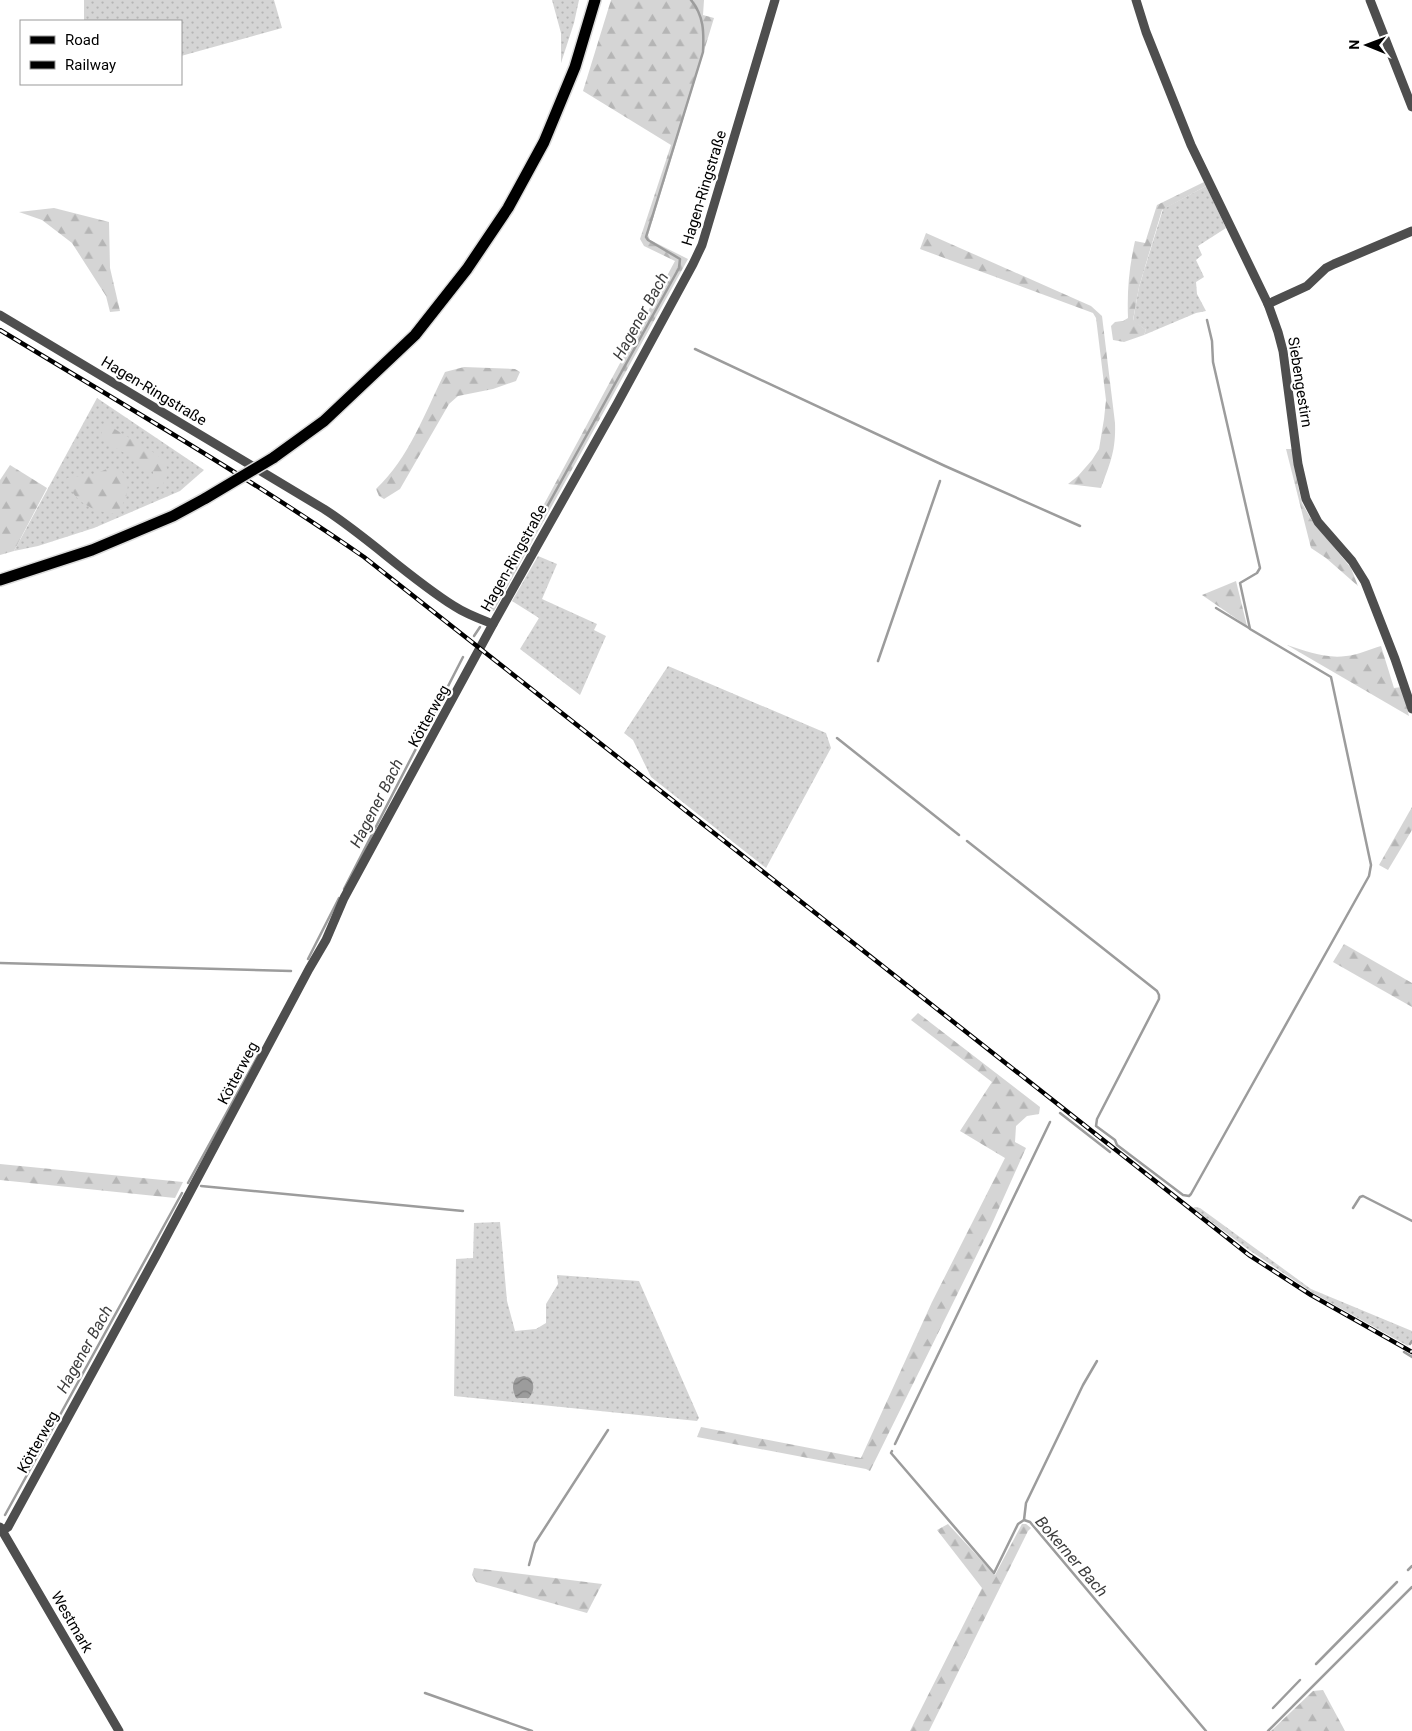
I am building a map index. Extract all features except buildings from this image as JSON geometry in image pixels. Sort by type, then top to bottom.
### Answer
[{"type":"main road","points":[[0,580],[92,550],[173,516],[206,498],[273,458],[324,421],[409,341],[467,269],[508,208],[544,142],[574,67],[595,0]]},
{"type":"street","name":"Hagen-Ringstraße","points":[[0,315],[324,509],[352,527],[426,587],[457,608],[493,624],[617,404],[702,245],[775,0]]},
{"type":"street","name":"Siebengestirn","points":[[1136,0],[1151,46],[1191,145],[1268,304],[1283,351],[1298,464],[1306,499],[1318,522],[1352,561],[1365,582],[1403,679],[1412,709]]},
{"type":"street","points":[[1370,0],[1412,106]]},
{"type":"street","points":[[1268,304],[1306,286],[1326,268],[1412,231]]},
{"type":"street","name":"Kötterweg","points":[[1,1529],[8,1528],[156,1256],[326,940],[344,898],[493,624]]},
{"type":"street","name":"Westmark","points":[[1,1529],[119,1731]]},
{"type":"green space","points":[[84,0],[274,0],[282,28],[182,56],[182,20],[84,20]]},
{"type":"green space","points":[[552,0],[579,0],[574,23],[561,63],[561,33]]},
{"type":"green space","points":[[611,0],[704,0],[703,15],[714,18],[648,235],[650,240],[688,259],[494,611],[486,612],[675,261],[644,246],[640,239],[671,145],[583,91]]},
{"type":"green space","points":[[1204,182],[1206,186],[1162,210],[1139,287],[1133,320],[1146,330],[1144,335],[1124,342],[1113,340],[1111,326],[1115,322],[1128,318],[1129,279],[1135,241],[1145,243],[1157,205]]},
{"type":"green space","points":[[1206,186],[1226,228],[1198,246],[1202,255],[1196,260],[1204,277],[1196,282],[1197,294],[1206,311],[1196,313],[1144,335],[1146,330],[1133,321],[1139,287],[1163,209]]},
{"type":"green space","points":[[54,208],[109,222],[110,268],[120,311],[110,312],[106,296],[72,243],[42,220],[19,212]]},
{"type":"green space","points":[[926,233],[1091,306],[1102,316],[1115,433],[1112,457],[1101,488],[1068,484],[1078,476],[1099,449],[1104,419],[1106,400],[1096,318],[1093,313],[920,249]]},
{"type":"green space","points":[[464,367],[515,369],[520,372],[516,381],[493,389],[458,396],[449,404],[400,489],[384,499],[379,496],[376,489],[388,477],[407,449],[445,372]]},
{"type":"green space","points":[[97,398],[204,470],[180,491],[94,528],[38,546],[14,551]]},
{"type":"green space","points":[[108,425],[153,452],[164,461],[169,473],[163,484],[156,488],[150,486],[148,483],[153,478],[153,471],[141,468],[141,462],[110,444],[102,434],[101,429]]},
{"type":"green space","points":[[1286,449],[1293,449],[1302,503],[1311,519],[1351,568],[1358,586],[1326,558],[1311,548]]},
{"type":"green space","points":[[10,465],[47,488],[14,551],[0,555],[0,480]]},
{"type":"green space","points":[[109,468],[121,470],[127,479],[128,485],[121,508],[115,514],[91,508],[84,504],[73,493],[67,478],[95,474]]},
{"type":"green space","points":[[538,556],[557,564],[542,599],[597,624],[594,630],[606,636],[580,695],[520,649],[539,618],[512,601]]},
{"type":"green space","points":[[1236,581],[1247,626],[1202,595]]},
{"type":"green space","points":[[1287,645],[1316,654],[1339,657],[1381,646],[1394,688],[1402,687],[1409,716]]},
{"type":"green space","points":[[668,666],[826,733],[831,748],[766,868],[651,777],[633,740],[624,733]]},
{"type":"green space","points":[[1412,807],[1412,830],[1388,870],[1379,865]]},
{"type":"green space","points":[[1344,944],[1412,983],[1412,1007],[1333,962]]},
{"type":"green space","points":[[918,1013],[1040,1107],[1039,1114],[1027,1116],[1016,1126],[1015,1142],[1026,1148],[991,1226],[870,1471],[697,1437],[701,1427],[861,1458],[932,1302],[1005,1158],[960,1131],[992,1082],[911,1020]]},
{"type":"green space","points":[[0,1164],[183,1182],[175,1198],[0,1180]]},
{"type":"green space","points":[[1193,1208],[1200,1208],[1311,1289],[1412,1331],[1412,1340],[1408,1346],[1313,1293],[1249,1250]]},
{"type":"green space","points":[[500,1222],[507,1301],[515,1331],[536,1329],[546,1323],[546,1304],[558,1284],[557,1275],[639,1281],[699,1418],[697,1421],[454,1396],[456,1259],[473,1258],[474,1223]]},
{"type":"green space","points":[[948,1524],[995,1575],[1022,1524],[1026,1524],[1031,1528],[929,1731],[910,1731],[982,1588],[937,1530]]},
{"type":"green space","points":[[474,1568],[602,1584],[587,1613],[476,1582],[472,1575]]},
{"type":"green space","points":[[1323,1690],[1345,1731],[1271,1731],[1313,1691]]},
{"type":"water","points":[[524,1376],[532,1381],[532,1393],[529,1398],[516,1398],[513,1383],[516,1378]]},
{"type":"waterway","name":"Hagener Bach","points":[[490,610],[679,268],[680,259],[646,237],[703,52],[701,18],[691,0]]},
{"type":"waterway","points":[[967,841],[1157,991],[1159,999],[1097,1119],[1096,1126],[1115,1140],[1117,1145],[1183,1195],[1189,1196],[1369,876],[1371,865],[1331,677],[1250,629],[1240,583],[1257,573],[1260,568],[1213,362],[1212,341],[1207,320]]},
{"type":"waterway","points":[[695,349],[945,466],[1080,526]]},
{"type":"waterway","points":[[878,661],[940,481]]},
{"type":"waterway","points":[[1216,608],[1249,628]]},
{"type":"waterway","name":"Hagener Bach","points":[[474,636],[480,627]]},
{"type":"waterway","name":"Hagener Bach","points":[[344,889],[463,657]]},
{"type":"waterway","points":[[837,738],[959,835]]},
{"type":"waterway","name":"Hagener Bach","points":[[308,959],[339,898]]},
{"type":"waterway","points":[[0,963],[291,971]]},
{"type":"waterway","name":"Hagener Bach","points":[[188,1183],[260,1052]]},
{"type":"waterway","points":[[1060,1113],[1110,1152]]},
{"type":"waterway","points":[[895,1444],[1050,1122]]},
{"type":"waterway","points":[[201,1186],[463,1211]]},
{"type":"waterway","name":"Hagener Bach","points":[[5,1515],[182,1193]]},
{"type":"waterway","points":[[1353,1208],[1360,1197],[1363,1196],[1412,1221]]},
{"type":"waterway","points":[[1404,1352],[1412,1357]]},
{"type":"waterway","points":[[1024,1520],[1026,1503],[1083,1385],[1097,1361]]},
{"type":"waterway","points":[[529,1565],[535,1543],[608,1430]]},
{"type":"waterway","name":"Bokerner Bach","points":[[892,1451],[891,1453],[994,1573],[1018,1524],[1024,1520],[1030,1522],[1206,1731]]},
{"type":"waterway","points":[[1408,1570],[1412,1566]]},
{"type":"waterway","points":[[1316,1664],[1397,1582]]},
{"type":"waterway","name":"Bokerner Bach","points":[[1268,1731],[1412,1587]]},
{"type":"waterway","points":[[1273,1708],[1300,1680]]},
{"type":"waterway","points":[[425,1693],[532,1731]]},
{"type":"railway","points":[[0,330],[230,469],[364,557],[1249,1255],[1311,1295],[1412,1352]]}]
